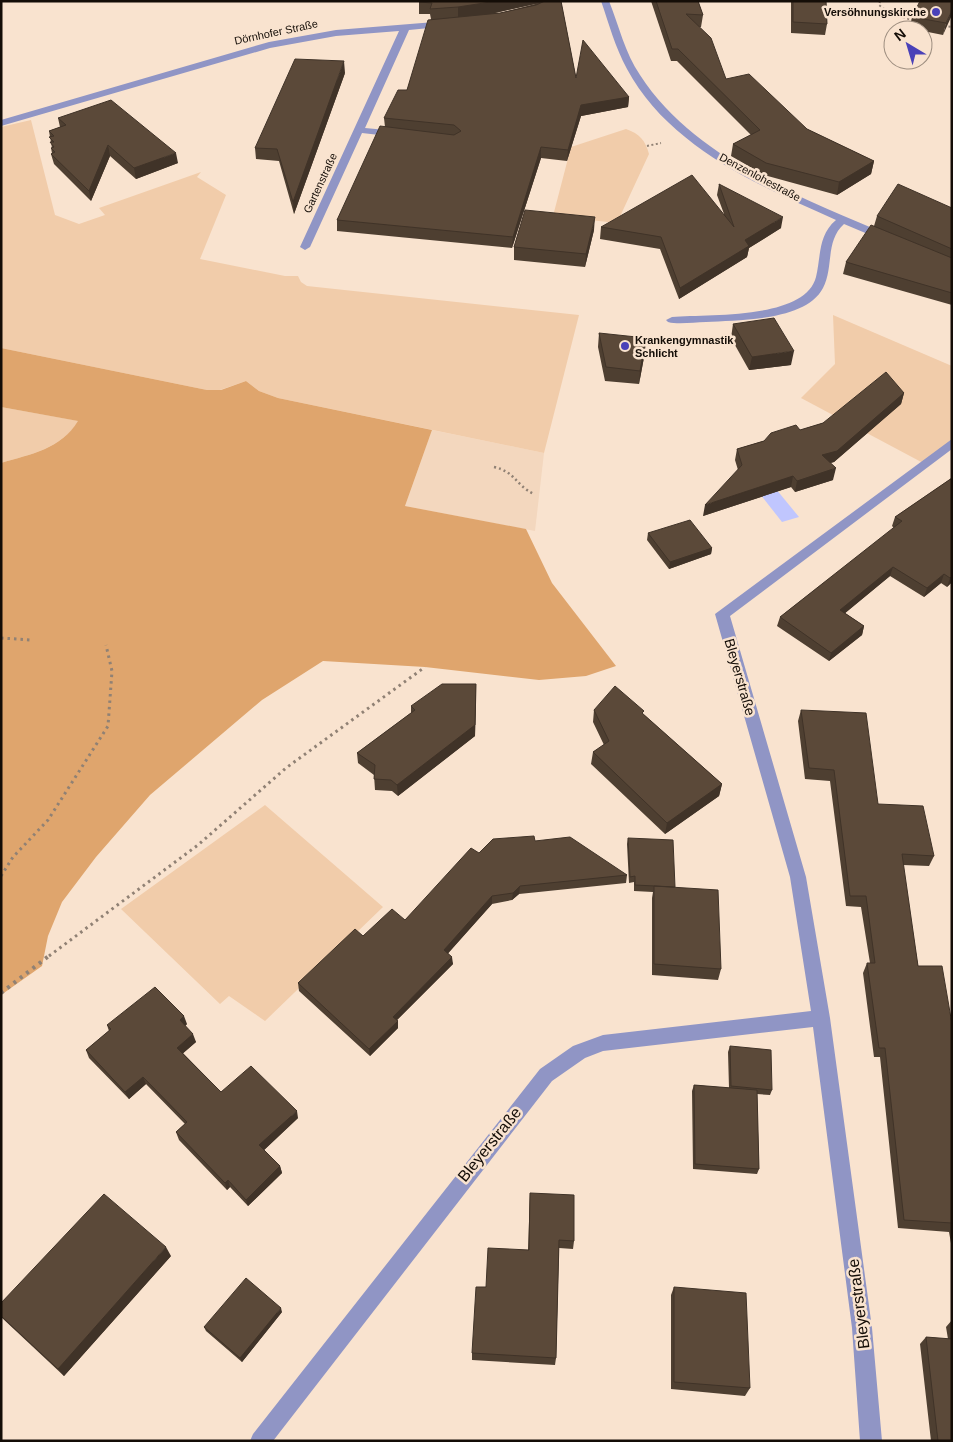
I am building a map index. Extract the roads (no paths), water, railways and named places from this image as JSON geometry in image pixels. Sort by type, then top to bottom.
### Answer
[{"type":"street","name":"Denzenlohestraße","points":[[605,1],[636,77],[673,120],[691,137],[732,164],[843,219],[897,243]]},
{"type":"street","name":"Dörnhofer Straße","points":[[1,123],[261,47],[316,36],[406,26],[456,23]]},
{"type":"street","name":"Gartenstraße","points":[[305,247],[406,26]]},
{"type":"street","points":[[359,130],[406,136]]},
{"type":"street","points":[[672,320],[772,311],[806,301],[816,291],[821,278],[830,231],[843,219]]},
{"type":"street","name":"Bleyerstraße","points":[[871,1441],[862,1328],[821,1018],[798,877],[722,614],[952,443]]},
{"type":"street","name":"Bleyerstraße","points":[[260,1441],[456,1186],[546,1075],[579,1052],[603,1043],[821,1018]]},
{"type":"water","points":[[776,489],[799,517],[782,522],[760,494]]},
{"type":"place","name":"Versöhnungskirche","points":[[936,12]]},
{"type":"place","name":"Krankengymnastik Schlicht","points":[[625,346]]}]
